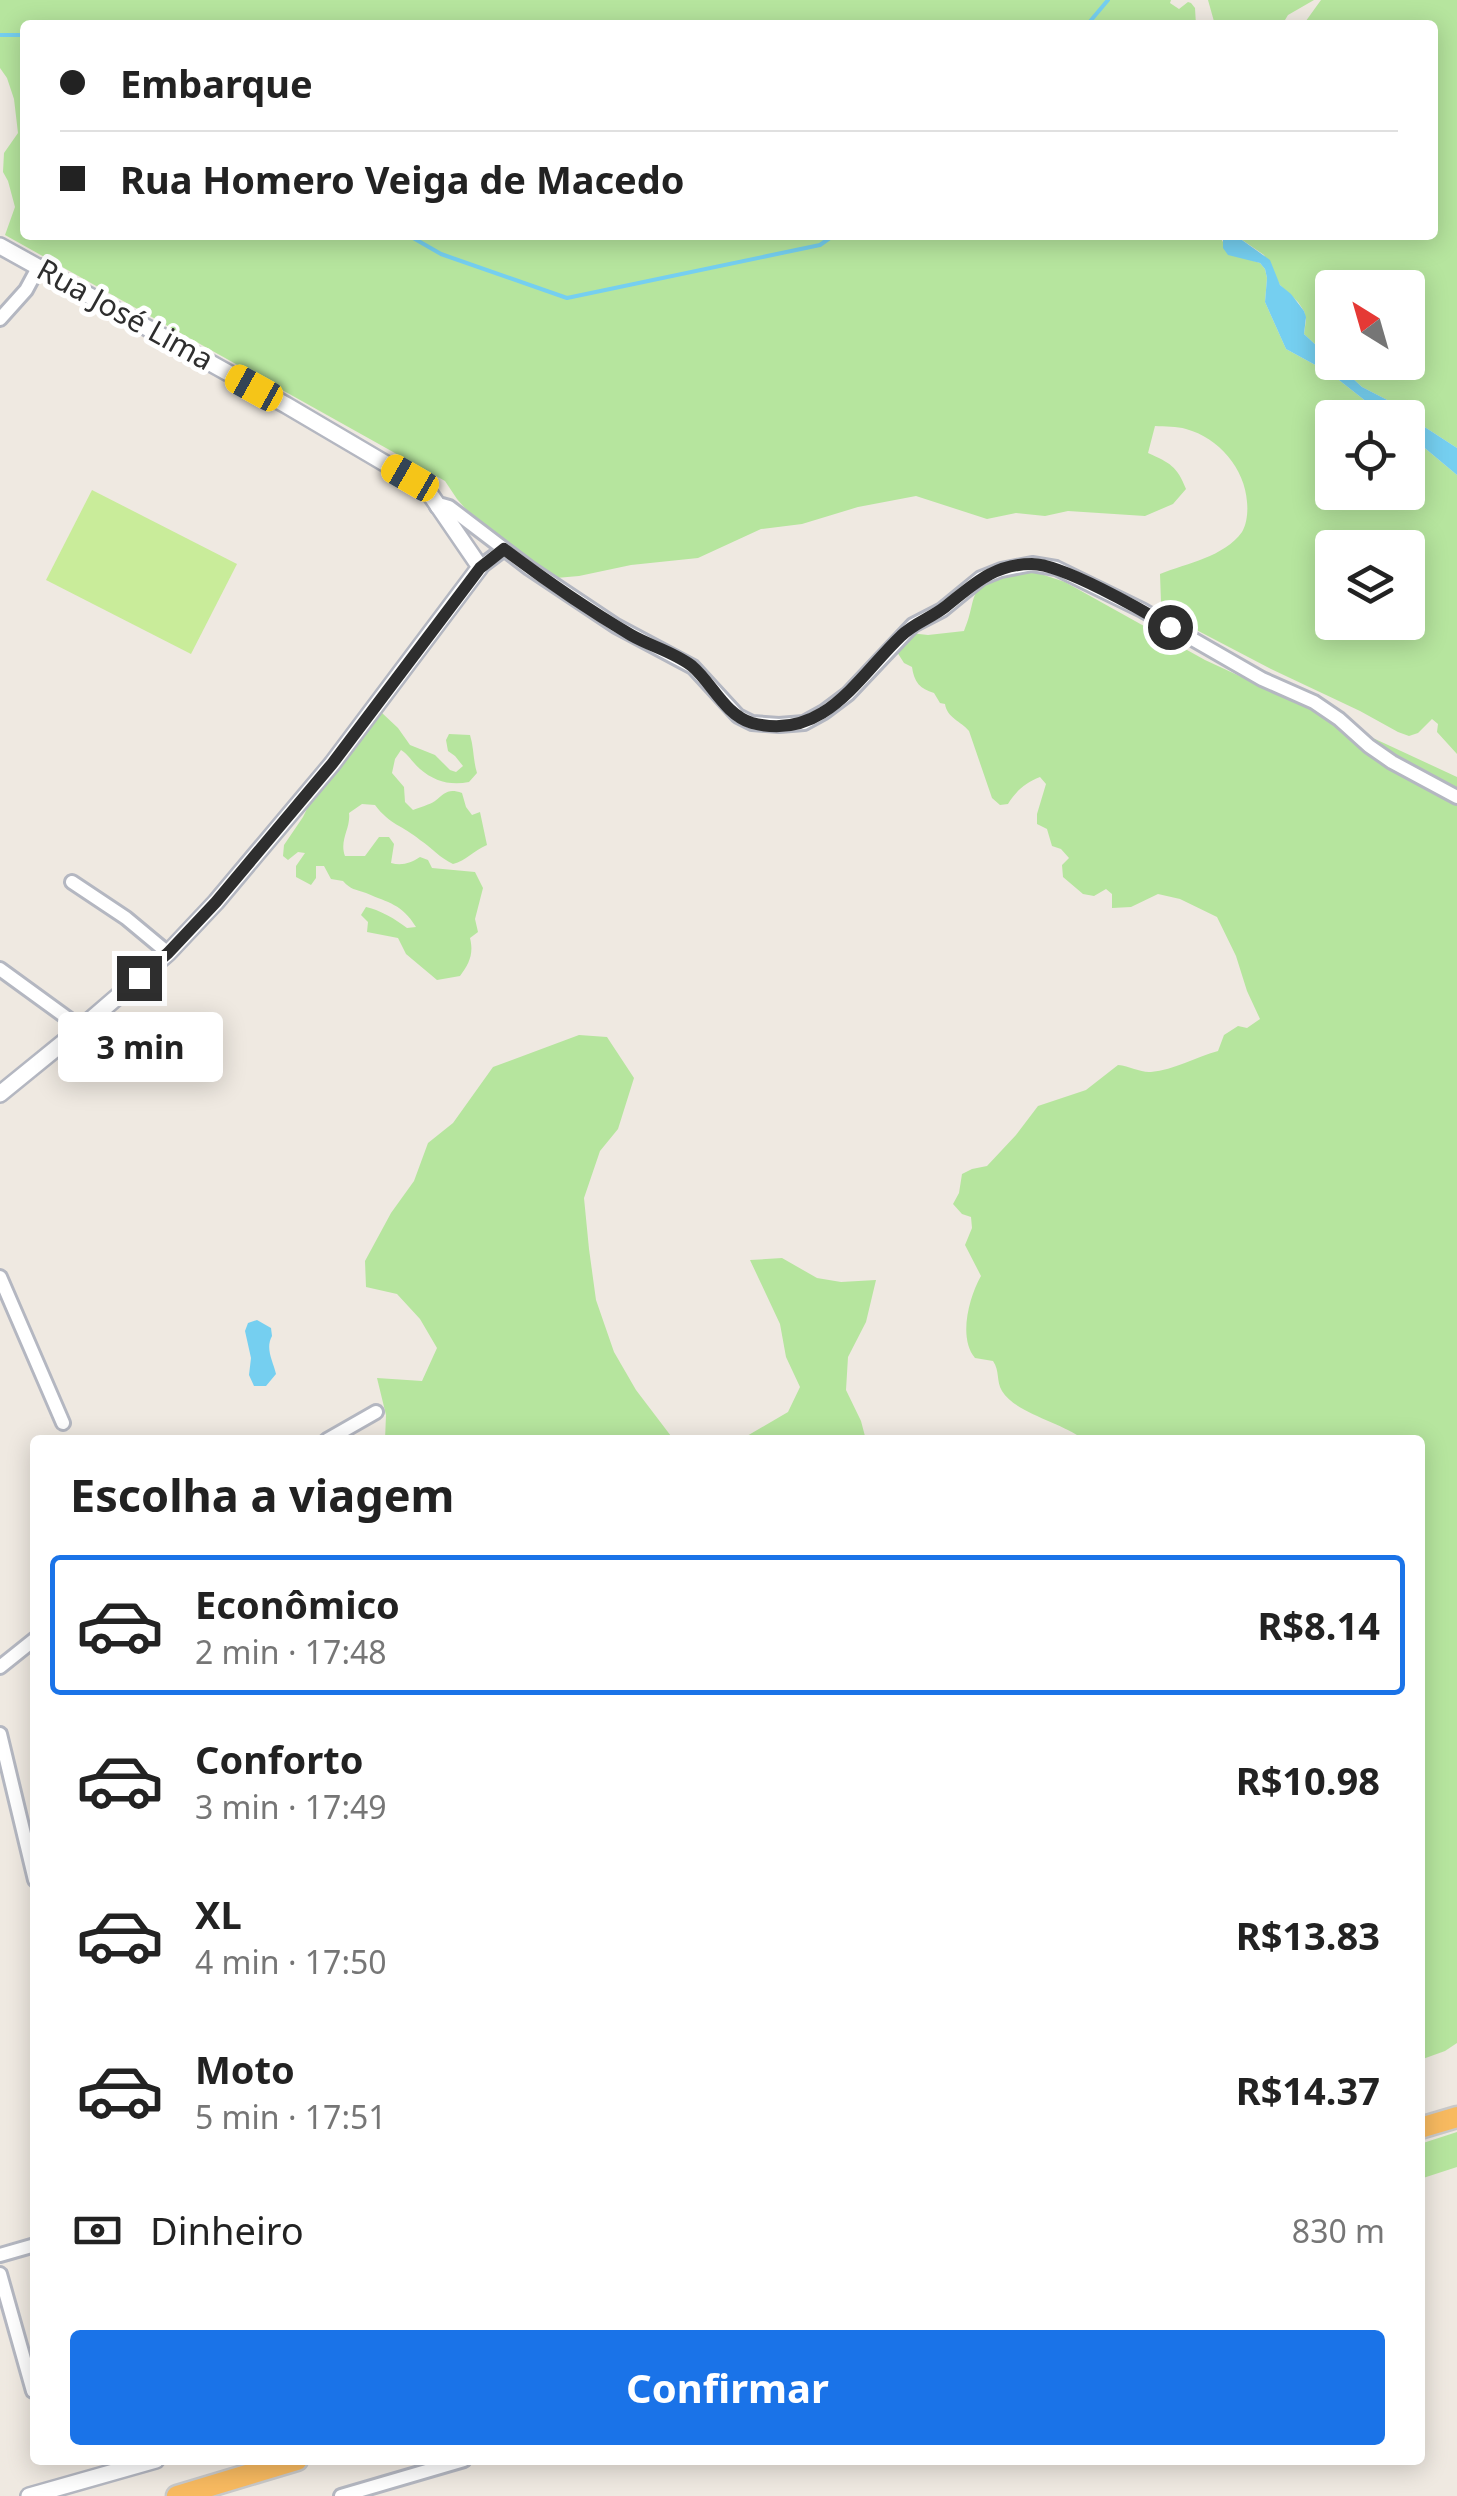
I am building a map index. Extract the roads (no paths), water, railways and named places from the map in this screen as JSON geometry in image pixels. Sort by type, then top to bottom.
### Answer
[{"type":"highway","points":[[1425,2127],[1457,2117]]},
{"type":"highway","points":[[177,2496],[281,2465]]},
{"type":"street","name":"Rua José Lima","points":[[0,246],[410,478],[430,494],[480,568]]},
{"type":"street","points":[[0,319],[26,290],[39,266]]},
{"type":"street","points":[[437,507],[450,507],[616,626],[693,667],[738,716],[752,723],[804,723],[824,712],[848,694],[913,626],[942,610],[980,578],[1032,564],[1056,568],[1142,610],[1262,679],[1314,702],[1392,762],[1457,797]]},
{"type":"street","points":[[0,1094],[168,953],[216,902],[332,764],[480,568],[504,549]]},
{"type":"street","points":[[72,882],[126,918],[168,953]]},
{"type":"street","points":[[0,969],[81,1028]]},
{"type":"street","points":[[0,1277],[63,1424]]},
{"type":"street","points":[[335,1435],[376,1412]]},
{"type":"street","points":[[0,1667],[30,1643]]},
{"type":"street","points":[[0,1734],[30,1859]]},
{"type":"street","points":[[0,2255],[30,2246]]},
{"type":"street","points":[[0,2274],[30,2380]]},
{"type":"street","points":[[29,2496],[138,2465]]},
{"type":"street","points":[[341,2496],[447,2465]]},
{"type":"water","points":[[1223,240],[1242,240],[1270,260],[1280,285],[1304,311],[1304,334],[1315,344],[1315,365],[1286,349],[1265,302],[1265,269],[1260,263],[1228,255]]},
{"type":"water","points":[[1339,380],[1354,380],[1387,400],[1364,400]]},
{"type":"water","points":[[1425,427],[1457,448],[1457,475],[1425,448]]},
{"type":"water","points":[[257,1320],[271,1328],[269,1350],[276,1374],[266,1386],[254,1386],[249,1375],[251,1358],[245,1331],[248,1323]]},
{"type":"waterway","points":[[1091,20],[1108,0]]},
{"type":"waterway","points":[[0,35],[20,35]]},
{"type":"waterway","points":[[417,240],[441,254],[567,298],[820,245],[827,240]]}]
